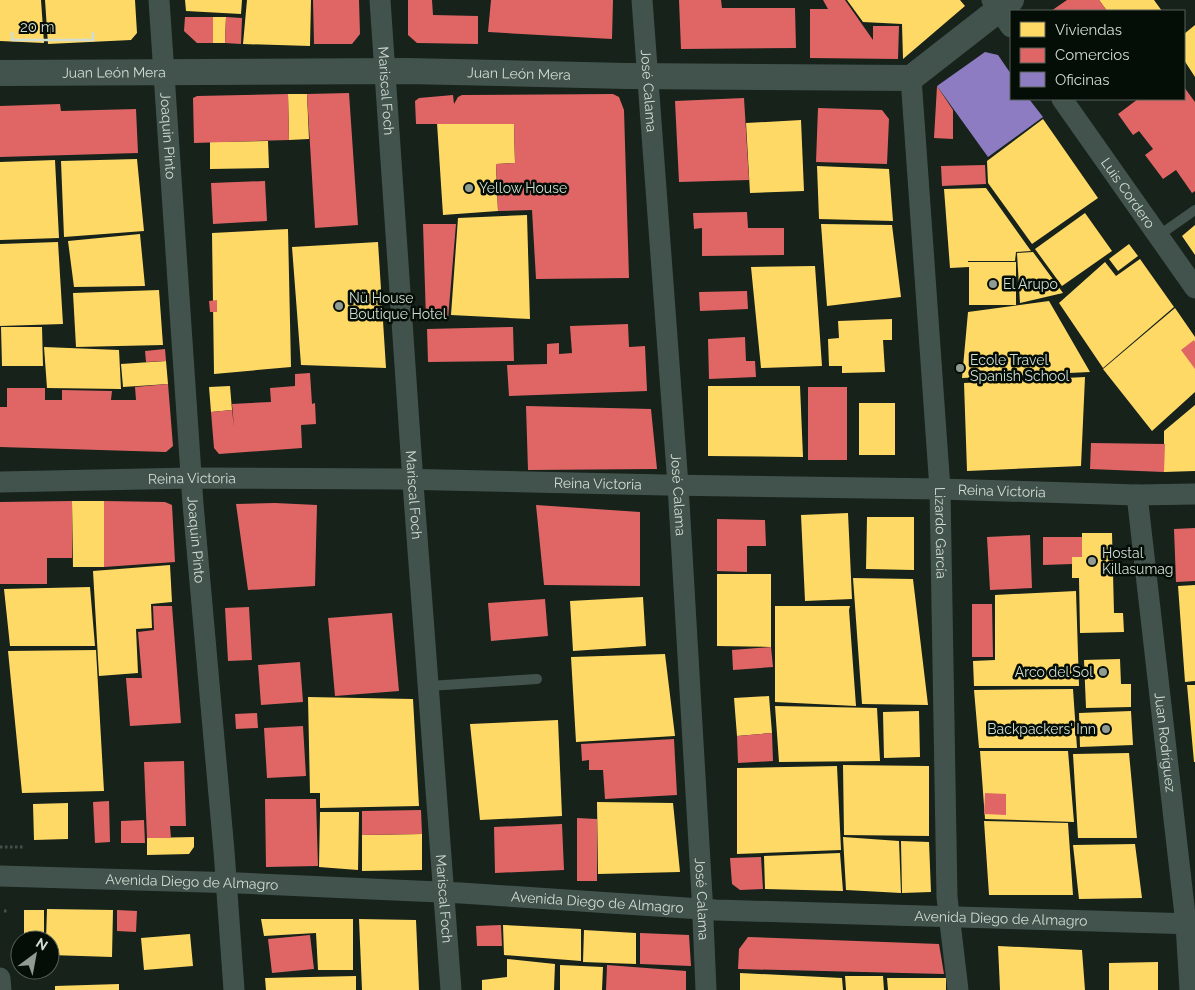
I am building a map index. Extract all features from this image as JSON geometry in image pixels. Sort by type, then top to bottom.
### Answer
[{"type":"street","name":"Joaquin Pinto","points":[[159,0],[193,504],[227,883],[234,990]]},
{"type":"street","name":"Mariscal Foch","points":[[380,0],[412,480],[451,990]]},
{"type":"street","name":"José Calama","points":[[642,0],[678,486],[706,990]]},
{"type":"street","points":[[911,78],[1003,9]]},
{"type":"street","name":"Juan León Mera","points":[[0,73],[385,71],[647,76],[911,78]]},
{"type":"street","name":"Lizardo García","points":[[911,78],[940,489],[947,897],[958,990]]},
{"type":"street","name":"Luis Cordero","points":[[1063,100],[1195,288]]},
{"type":"street","name":"Reina Victoria","points":[[0,482],[192,478],[412,480],[940,489],[1137,495],[1195,494]]},
{"type":"street","name":"Juan Rodríguez","points":[[1137,495],[1190,924],[1190,990]]},
{"type":"street","name":"Avenida Diego de Almagro","points":[[0,876],[445,892],[703,909],[1190,924]]},
{"type":"street","points":[[0,978],[1,990]]},
{"type":"lane","points":[[1158,236],[1195,210]]},
{"type":"lane","points":[[429,686],[537,679]]},
{"type":"path","points":[[0,847],[24,847]]},
{"type":"path","points":[[4,911],[9,911]]},
{"type":"building: Viviendas","points":[[0,0],[41,0],[44,43],[0,41]]},
{"type":"building: Viviendas","points":[[45,0],[135,0],[137,33],[131,40],[48,44]]},
{"type":"building: Viviendas","points":[[185,0],[242,0],[241,14],[186,11]]},
{"type":"building: Viviendas","points":[[247,0],[311,0],[310,46],[243,44]]},
{"type":"building: Viviendas","points":[[847,0],[960,0],[965,6],[903,59],[902,24],[863,22]]},
{"type":"building: Viviendas","points":[[1099,0],[1154,0],[1161,10],[1106,10]]},
{"type":"building: Viviendas","points":[[213,17],[226,17],[225,43],[213,43]]},
{"type":"building: Viviendas","points":[[1195,25],[1195,77],[1185,62],[1185,33]]},
{"type":"building: Viviendas","points":[[288,94],[307,94],[309,139],[289,140]]},
{"type":"building: Viviendas","points":[[1043,119],[1098,198],[1032,244],[988,183],[987,161]]},
{"type":"building: Viviendas","points":[[801,120],[804,191],[750,193],[746,123]]},
{"type":"building: Viviendas","name":"Yellow House","points":[[437,123],[514,124],[515,163],[496,164],[498,211],[443,215]]},
{"type":"building: Viviendas","points":[[268,141],[269,168],[210,169],[210,142]]},
{"type":"building: Viviendas","points":[[137,159],[144,231],[64,237],[61,161]]},
{"type":"building: Viviendas","points":[[55,160],[59,238],[0,240],[0,162]]},
{"type":"building: Viviendas","points":[[817,166],[889,169],[893,221],[819,219]]},
{"type":"building: Viviendas","points":[[986,188],[1031,251],[1016,252],[1015,261],[968,262],[1016,262],[1016,305],[969,305],[969,267],[950,268],[944,189]]},
{"type":"building: Viviendas","points":[[1085,213],[1112,251],[1062,286],[1035,249]]},
{"type":"building: Viviendas","points":[[527,215],[530,319],[451,315],[458,218]]},
{"type":"building: Viviendas","points":[[821,224],[892,225],[901,297],[827,306]]},
{"type":"building: Viviendas","points":[[1195,225],[1195,255],[1182,236]]},
{"type":"building: Viviendas","points":[[288,229],[291,367],[214,374],[212,233]]},
{"type":"building: Viviendas","points":[[140,234],[145,286],[74,287],[68,241]]},
{"type":"building: Viviendas","points":[[58,242],[63,324],[0,326],[0,244]]},
{"type":"building: Viviendas","name":"Nü House Boutique Hotel","points":[[378,242],[386,368],[301,365],[292,247]]},
{"type":"building: Viviendas","points":[[1129,244],[1138,256],[1118,271],[1109,259]]},
{"type":"building: Viviendas","points":[[1033,252],[1063,293],[1020,303],[1017,253]]},
{"type":"building: Viviendas","points":[[1140,259],[1174,307],[1103,368],[1059,303],[1105,262],[1116,276]]},
{"type":"building: Viviendas","points":[[815,266],[822,366],[761,368],[751,267]]},
{"type":"building: Viviendas","points":[[159,290],[163,345],[76,347],[73,293]]},
{"type":"building: Viviendas","points":[[1049,301],[1090,372],[962,378],[968,312]]},
{"type":"building: Viviendas","points":[[1175,308],[1195,337],[1195,392],[1152,431],[1103,369]]},
{"type":"building: Viviendas","points":[[892,319],[892,340],[883,340],[885,372],[842,373],[842,366],[829,366],[828,339],[839,338],[838,321]]},
{"type":"building: Viviendas","points":[[1,327],[42,327],[43,366],[2,366]]},
{"type":"building: Viviendas","points":[[44,347],[119,350],[121,389],[47,388]]},
{"type":"building: Viviendas","points":[[166,361],[168,384],[123,387],[121,364]]},
{"type":"building: Viviendas","points":[[1085,377],[1081,466],[967,471],[964,383]]},
{"type":"building: Viviendas","points":[[230,386],[232,410],[211,412],[209,387]]},
{"type":"building: Viviendas","points":[[708,386],[800,386],[803,457],[708,456]]},
{"type":"building: Viviendas","points":[[859,403],[895,403],[895,455],[859,455]]},
{"type":"building: Viviendas","points":[[1195,405],[1195,471],[1164,472],[1164,431]]},
{"type":"building: Viviendas","points":[[72,501],[104,501],[104,567],[73,567]]},
{"type":"building: Viviendas","points":[[848,513],[852,599],[805,601],[801,515]]},
{"type":"building: Viviendas","points":[[867,517],[914,517],[914,570],[866,569]]},
{"type":"building: Viviendas","points":[[1082,533],[1112,533],[1114,613],[1123,613],[1124,632],[1080,633],[1079,578],[1072,578],[1072,557],[1082,557]]},
{"type":"building: Viviendas","points":[[170,565],[172,602],[151,604],[152,628],[136,629],[138,673],[99,676],[93,571]]},
{"type":"building: Viviendas","points":[[717,574],[771,574],[771,647],[717,646]]},
{"type":"building: Viviendas","points":[[853,578],[913,579],[928,705],[862,704]]},
{"type":"building: Viviendas","points":[[1195,585],[1195,681],[1185,682],[1178,586]]},
{"type":"building: Viviendas","points":[[90,587],[95,646],[10,646],[4,589]]},
{"type":"building: Viviendas","points":[[1076,591],[1079,686],[974,686],[973,661],[995,660],[995,595]]},
{"type":"building: Viviendas","points":[[643,597],[646,646],[573,651],[570,601]]},
{"type":"building: Viviendas","points":[[775,606],[850,606],[856,706],[775,702]]},
{"type":"building: Viviendas","points":[[96,650],[104,791],[22,793],[8,651]]},
{"type":"building: Viviendas","points":[[665,654],[675,736],[576,742],[571,657]]},
{"type":"building: Viviendas","name":"Arco del Sol","points":[[1120,659],[1121,684],[1131,684],[1131,707],[1086,708],[1084,660]]},
{"type":"building: Viviendas","points":[[1187,685],[1195,685],[1195,762],[1194,762]]},
{"type":"building: Viviendas","points":[[1073,689],[1077,748],[979,748],[974,690]]},
{"type":"building: Viviendas","points":[[769,696],[772,733],[737,736],[734,698]]},
{"type":"building: Viviendas","points":[[308,697],[413,699],[419,806],[320,808],[320,793],[310,793]]},
{"type":"building: Viviendas","points":[[775,706],[877,708],[880,761],[779,762]]},
{"type":"building: Viviendas","points":[[919,711],[920,757],[884,758],[883,712]]},
{"type":"building: Viviendas","name":"Backpackers' Inn","points":[[1131,711],[1133,745],[1080,747],[1079,713]]},
{"type":"building: Viviendas","points":[[558,720],[562,816],[480,820],[470,724]]},
{"type":"building: Viviendas","points":[[980,751],[1068,751],[1074,822],[985,819]]},
{"type":"building: Viviendas","points":[[1129,753],[1137,838],[1078,838],[1073,754]]},
{"type":"building: Viviendas","points":[[843,765],[929,766],[929,836],[844,835]]},
{"type":"building: Viviendas","points":[[837,766],[841,850],[737,854],[737,768]]},
{"type":"building: Viviendas","points":[[597,802],[673,803],[680,872],[598,874]]},
{"type":"building: Viviendas","points":[[68,803],[68,839],[34,840],[33,804]]},
{"type":"building: Viviendas","points":[[320,812],[359,812],[358,870],[319,867]]},
{"type":"building: Viviendas","points":[[984,821],[1068,823],[1073,895],[989,895]]},
{"type":"building: Viviendas","points":[[422,834],[422,870],[362,871],[362,835]]},
{"type":"building: Viviendas","points":[[194,837],[194,847],[189,854],[147,855],[147,838]]},
{"type":"building: Viviendas","points":[[843,837],[899,841],[901,893],[846,890]]},
{"type":"building: Viviendas","points":[[901,841],[929,842],[931,892],[902,893]]},
{"type":"building: Viviendas","points":[[1135,844],[1142,898],[1079,899],[1073,845]]},
{"type":"building: Viviendas","points":[[840,853],[843,891],[765,889],[764,856]]},
{"type":"building: Viviendas","points":[[47,909],[113,910],[112,957],[60,955],[60,930],[46,930]]},
{"type":"building: Viviendas","points":[[24,910],[44,910],[44,930],[24,930]]},
{"type":"building: Viviendas","points":[[261,919],[353,919],[353,970],[318,970],[316,933],[264,936]]},
{"type":"building: Viviendas","points":[[359,919],[416,920],[419,990],[362,990]]},
{"type":"building: Viviendas","points":[[503,925],[581,929],[581,961],[504,955]]},
{"type":"building: Viviendas","points":[[584,930],[636,933],[636,964],[583,962]]},
{"type":"building: Viviendas","points":[[190,934],[193,966],[144,970],[141,938]]},
{"type":"building: Viviendas","points":[[998,946],[1082,950],[1085,990],[1000,990]]},
{"type":"building: Viviendas","points":[[507,959],[555,964],[554,990],[482,990],[482,980],[507,977]]},
{"type":"building: Viviendas","points":[[1158,962],[1158,990],[1109,990],[1109,963]]},
{"type":"building: Viviendas","points":[[560,965],[603,967],[602,990],[560,990]]},
{"type":"building: Viviendas","points":[[740,973],[842,978],[843,990],[740,990]]},
{"type":"building: Viviendas","points":[[356,976],[356,990],[266,990],[265,978]]},
{"type":"building: Viviendas","points":[[845,976],[883,976],[884,990],[846,990]]},
{"type":"building: Viviendas","points":[[887,978],[946,978],[946,990],[888,990]]},
{"type":"building: Viviendas","points":[[119,984],[119,990],[55,990],[55,986]]},
{"type":"building: Comercios","points":[[313,0],[359,0],[360,34],[352,44],[314,44]]},
{"type":"building: Comercios","points":[[408,0],[432,0],[433,15],[478,16],[478,44],[417,43],[408,35]]},
{"type":"building: Comercios","points":[[491,0],[613,0],[612,39],[488,32]]},
{"type":"building: Comercios","points":[[679,0],[721,0],[722,8],[795,8],[796,48],[681,49]]},
{"type":"building: Comercios","points":[[823,0],[845,0],[873,40],[873,26],[899,26],[898,59],[810,58],[810,9],[828,9]]},
{"type":"building: Comercios","points":[[1067,0],[1099,0],[1106,10],[1052,10]]},
{"type":"building: Comercios","points":[[185,17],[213,17],[213,43],[197,43],[184,31]]},
{"type":"building: Comercios","points":[[226,17],[242,18],[241,44],[225,43]]},
{"type":"building: Comercios","points":[[937,86],[953,110],[953,139],[934,138]]},
{"type":"building: Comercios","points":[[1185,88],[1195,102],[1195,191],[1192,193],[1176,170],[1163,179],[1145,155],[1153,149],[1139,131],[1133,135],[1118,114],[1137,100],[1185,100]]},
{"type":"building: Comercios","points":[[349,93],[358,225],[315,228],[307,94]]},
{"type":"building: Comercios","points":[[288,94],[289,140],[194,143],[193,98],[197,96]]},
{"type":"building: Comercios","points":[[613,94],[619,97],[624,110],[629,278],[536,279],[532,210],[498,211],[496,164],[515,163],[514,124],[416,124],[415,101],[419,98],[453,95],[454,104],[458,97],[462,95]]},
{"type":"building: Comercios","points":[[744,98],[749,180],[679,182],[675,101]]},
{"type":"building: Comercios","points":[[60,104],[61,111],[136,109],[138,153],[0,157],[0,106]]},
{"type":"building: Comercios","points":[[818,108],[882,110],[889,119],[887,164],[816,162]]},
{"type":"building: Comercios","points":[[985,165],[986,184],[942,186],[941,166]]},
{"type":"building: Comercios","points":[[265,181],[267,221],[213,224],[211,183]]},
{"type":"building: Comercios","points":[[747,212],[748,228],[784,228],[784,255],[702,256],[702,228],[694,229],[693,213]]},
{"type":"building: Comercios","points":[[423,224],[456,224],[448,319],[426,320]]},
{"type":"building: Comercios","points":[[747,291],[748,309],[700,311],[699,292]]},
{"type":"building: Comercios","points":[[217,300],[217,312],[210,312],[209,301]]},
{"type":"building: Comercios","points":[[628,324],[629,347],[645,346],[647,391],[509,396],[507,365],[547,364],[547,344],[559,343],[559,354],[572,353],[570,326]]},
{"type":"building: Comercios","points":[[513,327],[514,361],[428,362],[427,329]]},
{"type":"building: Comercios","points":[[745,337],[746,361],[755,361],[756,377],[709,379],[708,339]]},
{"type":"building: Comercios","points":[[1194,340],[1195,342],[1195,369],[1181,350]]},
{"type":"building: Comercios","points":[[165,349],[166,361],[146,362],[145,351]]},
{"type":"building: Comercios","points":[[310,373],[312,404],[315,403],[316,424],[301,425],[302,448],[219,454],[214,448],[211,412],[232,410],[234,427],[232,404],[271,402],[270,388],[295,386],[295,374]]},
{"type":"building: Comercios","points":[[168,384],[173,446],[166,452],[0,447],[0,407],[7,407],[7,388],[45,388],[45,400],[62,400],[62,390],[112,391],[111,400],[136,400],[135,387]]},
{"type":"building: Comercios","points":[[808,387],[847,387],[847,460],[808,460]]},
{"type":"building: Comercios","points":[[526,406],[651,409],[657,469],[528,470]]},
{"type":"building: Comercios","points":[[1091,443],[1165,444],[1164,472],[1090,469]]},
{"type":"building: Comercios","points":[[72,501],[72,558],[47,558],[47,584],[0,584],[0,502]]},
{"type":"building: Comercios","points":[[104,501],[165,502],[172,505],[175,562],[104,567]]},
{"type":"building: Comercios","points":[[236,504],[317,505],[315,586],[248,590]]},
{"type":"building: Comercios","points":[[536,505],[640,512],[640,586],[544,585]]},
{"type":"building: Comercios","points":[[717,519],[765,520],[766,546],[747,546],[747,572],[717,571]]},
{"type":"building: Comercios","points":[[1195,528],[1195,581],[1176,582],[1174,529]]},
{"type":"building: Comercios","points":[[1030,535],[1032,588],[990,590],[987,537]]},
{"type":"building: Comercios","points":[[1043,537],[1082,537],[1082,557],[1072,557],[1072,564],[1043,565]]},
{"type":"building: Comercios","points":[[545,599],[548,636],[491,641],[488,603]]},
{"type":"building: Comercios","points":[[972,604],[992,604],[993,657],[972,657]]},
{"type":"building: Comercios","points":[[153,606],[172,606],[181,723],[130,726],[126,678],[142,678],[138,632],[154,630]]},
{"type":"building: Comercios","points":[[249,607],[252,660],[228,661],[225,608]]},
{"type":"building: Comercios","points":[[392,613],[399,691],[335,696],[328,618]]},
{"type":"building: Comercios","points":[[771,647],[773,667],[733,670],[732,650]]},
{"type":"building: Comercios","points":[[300,662],[303,702],[261,705],[258,665]]},
{"type":"building: Comercios","points":[[257,713],[258,728],[236,729],[235,714]]},
{"type":"building: Comercios","points":[[303,726],[306,776],[267,778],[264,728]]},
{"type":"building: Comercios","points":[[772,733],[773,761],[738,763],[737,736]]},
{"type":"building: Comercios","points":[[674,739],[677,795],[605,799],[603,770],[589,770],[589,760],[582,761],[581,744]]},
{"type":"building: Comercios","points":[[184,761],[186,826],[170,826],[171,838],[147,838],[144,762]]},
{"type":"building: Comercios","points":[[985,793],[1006,794],[1006,815],[984,814]]},
{"type":"building: Comercios","points":[[265,799],[316,799],[318,866],[266,867]]},
{"type":"building: Comercios","points":[[109,801],[110,842],[95,843],[93,802]]},
{"type":"building: Comercios","points":[[421,810],[422,834],[362,835],[362,811]]},
{"type":"building: Comercios","points":[[577,818],[597,819],[597,881],[577,881]]},
{"type":"building: Comercios","points":[[144,820],[145,843],[121,843],[121,821]]},
{"type":"building: Comercios","points":[[562,824],[564,870],[495,873],[494,827]]},
{"type":"building: Comercios","points":[[761,857],[763,889],[740,890],[732,884],[730,858]]},
{"type":"building: Comercios","points":[[117,910],[137,911],[136,932],[117,931]]},
{"type":"building: Comercios","points":[[501,925],[502,946],[477,946],[476,926]]},
{"type":"building: Comercios","points":[[640,933],[689,935],[691,966],[640,964]]},
{"type":"building: Comercios","points":[[310,935],[314,969],[272,973],[268,939]]},
{"type":"building: Comercios","points":[[748,937],[939,944],[944,974],[738,969],[739,949]]},
{"type":"building: Comercios","points":[[607,965],[686,971],[686,990],[606,990]]},
{"type":"building: Oficinas","points":[[985,52],[998,55],[1010,73],[1010,100],[1030,100],[1043,117],[988,157],[937,86]]},
{"type":"place","name":"Yellow House","points":[[469,188]]},
{"type":"place","name":"El Arupo","points":[[993,284]]},
{"type":"place","name":"Nü House Boutique Hotel","points":[[339,306]]},
{"type":"place","name":"Ecole Travel Spanish School","points":[[960,368]]},
{"type":"place","name":"Hostal Killasumag","points":[[1092,561]]},
{"type":"place","name":"Arco del Sol","points":[[1103,672]]},
{"type":"place","name":"Backpackers' Inn","points":[[1106,729]]}]
